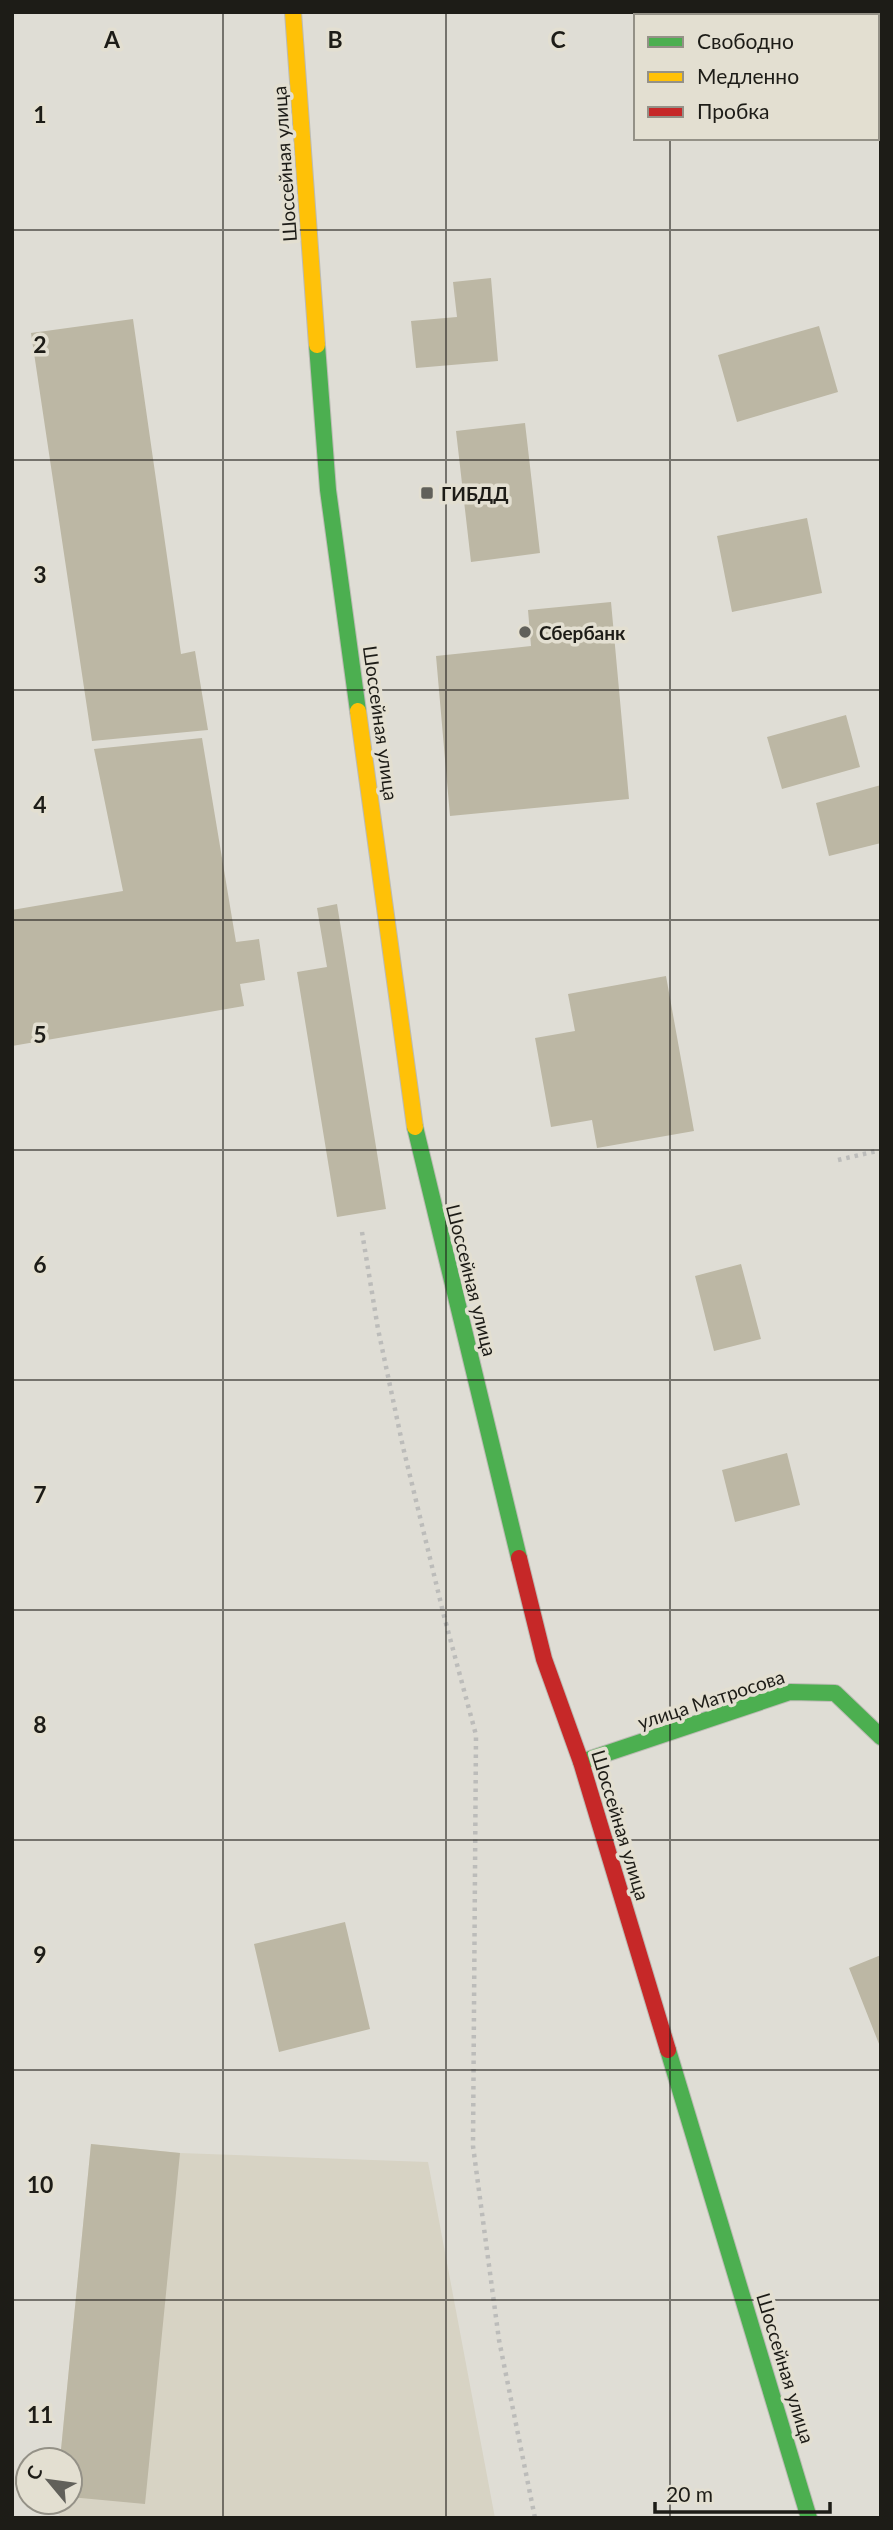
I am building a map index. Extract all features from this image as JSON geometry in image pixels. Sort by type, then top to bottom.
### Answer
[{"type":"street","name":"Шоссейная улица","points":[[293,12],[328,490],[417,1143],[544,1659],[580,1762],[809,2518]]},
{"type":"street","name":"улица Матросова","points":[[580,1762],[789,1692],[835,1693],[881,1737]]},
{"type":"path","points":[[838,1160],[881,1150]]},
{"type":"path","points":[[362,1232],[378,1329],[403,1447],[476,1735],[473,2146],[499,2340],[535,2518]]},
{"type":"shaded area","points":[[91,2144],[180,2153],[428,2162],[495,2518],[60,2518],[84,2516],[84,2446],[61,2446]]},
{"type":"building","points":[[491,278],[498,361],[416,368],[411,321],[457,317],[453,282]]},
{"type":"building","points":[[133,319],[181,654],[195,651],[208,730],[92,741],[31,333]]},
{"type":"building","points":[[819,326],[838,392],[737,422],[718,355]]},
{"type":"building","points":[[525,423],[540,553],[471,562],[456,431]]},
{"type":"building","points":[[807,518],[822,593],[732,612],[717,536]]},
{"type":"building","points":[[611,602],[629,799],[450,816],[436,656],[531,646],[528,610]]},
{"type":"building","points":[[846,715],[860,767],[782,789],[767,737]]},
{"type":"building","points":[[202,738],[236,942],[259,939],[265,980],[240,984],[244,1006],[12,1046],[12,910],[123,891],[94,749]]},
{"type":"building","points":[[881,785],[881,843],[829,856],[816,803]]},
{"type":"building","points":[[337,904],[386,1209],[337,1217],[297,972],[327,967],[317,908]]},
{"type":"building","points":[[666,976],[694,1131],[597,1148],[592,1120],[551,1127],[535,1038],[575,1031],[568,994]]},
{"type":"building","points":[[741,1264],[761,1339],[714,1351],[695,1276]]},
{"type":"building","points":[[787,1453],[800,1505],[735,1522],[722,1470]]},
{"type":"building","points":[[345,1922],[370,2029],[279,2052],[254,1944]]},
{"type":"building","points":[[881,1955],[881,2049],[849,1968]]},
{"type":"building","points":[[91,2144],[180,2153],[145,2504],[84,2498],[84,2446],[61,2446]]},
{"type":"traffic: fast","points":[[317,345],[328,490],[358,711]]},
{"type":"traffic: fast","points":[[415,1127],[519,1558]]},
{"type":"traffic: fast","points":[[581,1762],[790,1692],[835,1693],[881,1737]]},
{"type":"traffic: fast","points":[[668,2050],[809,2518]]},
{"type":"traffic: slow","points":[[293,12],[317,345]]},
{"type":"traffic: slow","points":[[358,711],[415,1127]]},
{"type":"traffic: jam","points":[[519,1558],[544,1659],[581,1762],[668,2050]]},
{"type":"place","name":"ГИБДД","points":[[427,493]]},
{"type":"place","name":"Сбербанк","points":[[525,632]]}]
